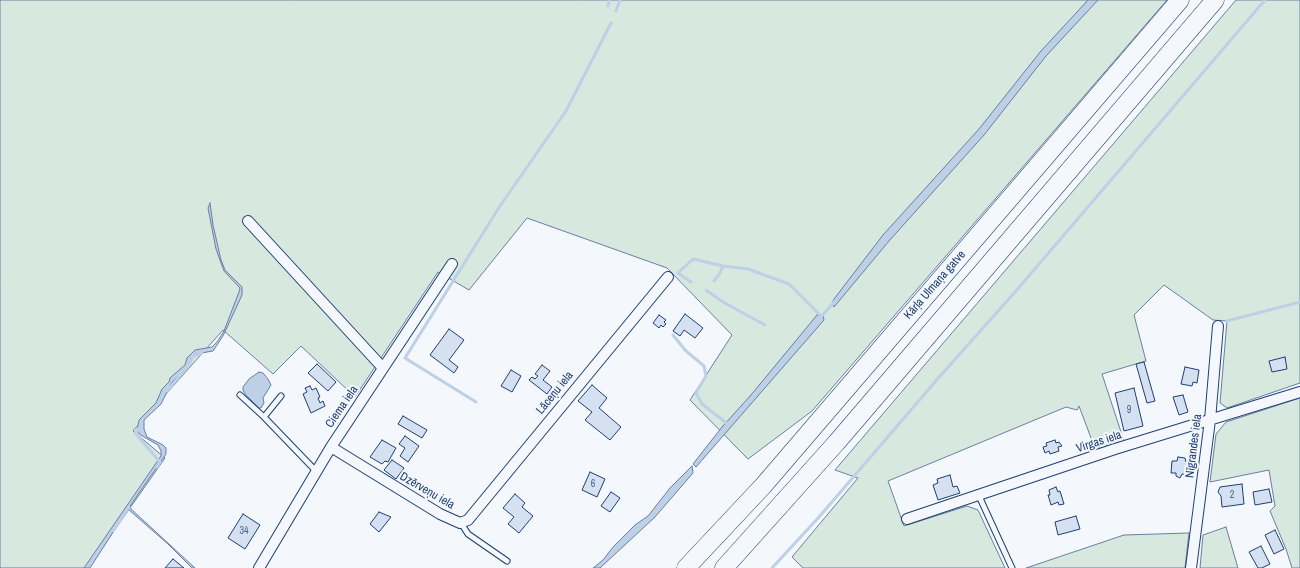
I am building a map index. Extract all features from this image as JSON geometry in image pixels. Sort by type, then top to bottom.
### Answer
[{"type":"highway","name":"Kārļa Ulmaņa gatve","points":[[686,568],[763,486],[1180,0]]},
{"type":"highway","points":[[724,568],[837,442],[1216,0]]},
{"type":"street","points":[[248,221],[383,368]]},
{"type":"street","name":"Ciema iela","points":[[259,568],[331,447],[452,264]]},
{"type":"street","name":"Lāceņu iela","points":[[460,523],[468,520],[668,277]]},
{"type":"street","name":"Nīgrandes iela","points":[[1191,568],[1210,420],[1218,326]]},
{"type":"street","name":"Virgas iela","points":[[908,519],[1115,449],[1300,392]]},
{"type":"street","name":"Dzērveņu iela","points":[[331,447],[440,514],[460,523]]},
{"type":"lane","points":[[240,395],[316,471]]},
{"type":"lane","points":[[264,417],[281,396]]},
{"type":"lane","points":[[979,496],[1012,568]]},
{"type":"lane","name":"Dzērveņu iela","points":[[460,523],[468,534],[507,561]]},
{"type":"shaded area","points":[[0,0],[1167,0],[812,411],[748,459],[690,400],[732,335],[667,268],[527,218],[469,290],[438,272],[355,397],[301,346],[273,374],[223,330],[133,431],[165,458],[88,568],[0,568]]},
{"type":"shaded area","points":[[1236,0],[1300,0],[1300,383],[1227,408],[1220,403],[1227,321],[1213,320],[1164,285],[1134,315],[1146,361],[1102,374],[1124,441],[1101,448],[1094,446],[1079,406],[1077,410],[1066,407],[888,481],[904,526],[967,506],[978,510],[1005,568],[803,568],[792,557],[858,478],[835,470]]},
{"type":"shaded area","points":[[1300,398],[1300,568],[1292,568],[1270,511],[1275,506],[1269,470],[1210,482],[1216,434],[1226,422]]},
{"type":"shaded area","points":[[1226,527],[1238,568],[1200,568],[1203,535]]},
{"type":"shaded area","points":[[1189,533],[1185,568],[1026,568],[1124,535]]},
{"type":"water","points":[[1088,0],[1098,0],[1046,56],[984,135],[889,241],[834,307],[832,303],[834,299],[883,235],[979,129],[1041,51]]},
{"type":"water","points":[[210,203],[221,260],[225,270],[242,287],[242,295],[223,336],[213,351],[196,354],[191,357],[190,364],[172,382],[161,404],[144,420],[144,429],[147,437],[163,445],[166,448],[166,454],[130,506],[195,568],[192,568],[128,509],[90,568],[84,568],[161,456],[158,445],[139,434],[137,430],[139,420],[156,403],[162,389],[169,382],[170,378],[185,365],[187,358],[195,350],[212,347],[217,342],[224,331],[239,292],[240,288],[224,271],[216,249],[208,208]]},
{"type":"water","points":[[817,315],[823,315],[824,320],[696,467],[693,464],[722,427]]},
{"type":"water","points":[[259,372],[263,373],[271,385],[263,398],[264,403],[261,408],[243,390],[249,379]]},
{"type":"water","points":[[692,466],[693,473],[655,517],[600,568],[593,568],[603,560],[635,525],[648,516],[670,488]]},
{"type":"building","points":[[685,314],[703,328],[695,338],[684,330],[680,336],[673,331]]},
{"type":"building","points":[[659,315],[666,320],[664,322],[666,324],[663,327],[661,325],[659,328],[653,323]]},
{"type":"building","points":[[449,329],[464,340],[449,360],[458,367],[454,373],[430,355]]},
{"type":"building","points":[[1285,357],[1287,369],[1272,372],[1269,361]]},
{"type":"building","points":[[1144,362],[1155,401],[1147,403],[1136,364]]},
{"type":"building","points":[[317,364],[336,382],[328,391],[308,373]]},
{"type":"building","points":[[542,365],[550,371],[543,380],[552,387],[547,394],[529,380],[532,377],[535,379],[538,376],[535,374]]},
{"type":"building","points":[[1185,367],[1199,370],[1197,383],[1193,382],[1192,386],[1181,384]]},
{"type":"building","points":[[511,370],[521,376],[512,392],[501,386]]},
{"type":"building","points":[[592,385],[607,398],[599,408],[621,427],[610,440],[585,420],[592,412],[578,401]]},
{"type":"building","points":[[310,386],[312,390],[316,388],[320,397],[318,398],[320,403],[323,401],[325,406],[311,413],[303,394],[307,392],[305,388]]},
{"type":"building","points":[[1134,388],[1143,426],[1124,431],[1115,393]]},
{"type":"building","points":[[1183,395],[1188,412],[1179,415],[1173,397]]},
{"type":"building","points":[[403,416],[427,430],[422,438],[398,424]]},
{"type":"building","points":[[405,436],[419,446],[408,462],[400,456],[405,448],[399,444]]},
{"type":"building","points":[[382,440],[396,448],[388,462],[385,461],[382,464],[370,457]]},
{"type":"building","points":[[1055,440],[1056,443],[1059,442],[1062,446],[1058,447],[1059,451],[1050,454],[1049,451],[1045,453],[1043,447],[1047,446],[1046,443]]},
{"type":"building","points":[[1178,457],[1185,458],[1186,462],[1189,462],[1188,475],[1182,474],[1180,478],[1176,476],[1176,473],[1171,473],[1172,461],[1177,461]]},
{"type":"building","points":[[392,460],[404,468],[396,479],[384,470]]},
{"type":"building","points":[[590,472],[605,479],[597,497],[582,490]]},
{"type":"building","points":[[950,475],[953,487],[957,486],[960,493],[938,500],[933,485],[938,483],[937,479]]},
{"type":"building","points":[[1242,484],[1244,504],[1222,507],[1221,496],[1218,492],[1220,487]]},
{"type":"building","points":[[1056,487],[1058,492],[1060,491],[1064,504],[1059,505],[1058,502],[1051,505],[1048,495],[1050,495],[1049,490]]},
{"type":"building","points":[[1269,489],[1272,502],[1255,505],[1253,492]]},
{"type":"building","points":[[611,492],[620,498],[610,512],[601,506]]},
{"type":"building","points":[[515,494],[525,503],[522,507],[533,516],[519,533],[508,524],[514,517],[503,508]]},
{"type":"building","points":[[379,512],[391,517],[379,532],[370,524]]},
{"type":"building","points":[[243,514],[260,525],[245,549],[228,538]]},
{"type":"building","points":[[1076,516],[1080,529],[1058,535],[1055,522]]},
{"type":"building","points":[[1275,530],[1284,549],[1274,554],[1265,535]]},
{"type":"building","points":[[1261,546],[1270,564],[1258,568],[1249,552]]},
{"type":"building","points":[[173,559],[184,568],[165,568]]},
{"type":"waterway","points":[[608,6],[609,0]]},
{"type":"waterway","points":[[616,11],[620,0]]},
{"type":"waterway","points":[[772,568],[819,517],[1016,291],[1265,0]]},
{"type":"waterway","points":[[476,402],[405,358],[500,206],[566,111],[611,23]]},
{"type":"waterway","points":[[691,282],[678,273],[693,259],[723,266],[748,269],[789,284],[821,316]]},
{"type":"waterway","points":[[714,281],[723,266]]},
{"type":"waterway","points":[[706,290],[723,302],[765,325]]},
{"type":"waterway","points":[[821,317],[835,301]]},
{"type":"waterway","points":[[1227,321],[1300,302]]},
{"type":"waterway","points":[[673,335],[685,350],[704,366],[706,376],[696,393],[702,404],[729,425]]},
{"type":"waterway","points":[[167,391],[191,362],[192,357],[202,353]]},
{"type":"waterway","points":[[139,428],[135,433],[160,462],[157,467]]},
{"type":"waterway","points":[[113,531],[129,507]]}]
